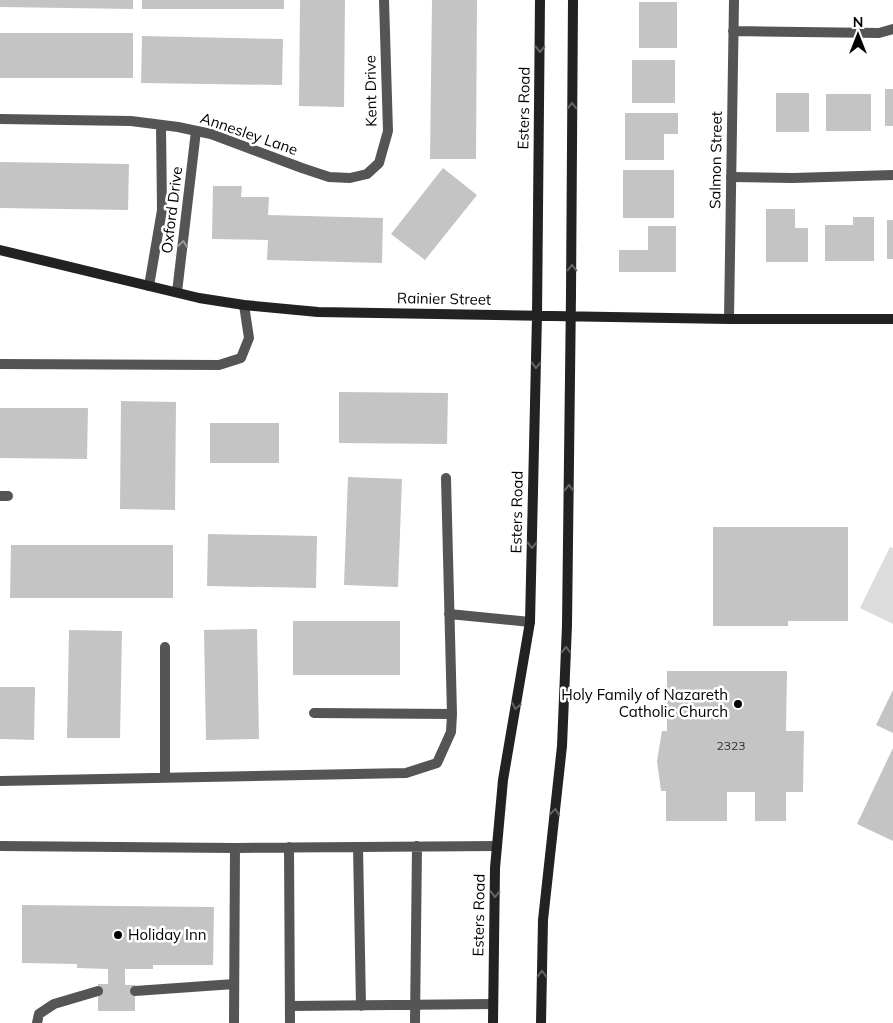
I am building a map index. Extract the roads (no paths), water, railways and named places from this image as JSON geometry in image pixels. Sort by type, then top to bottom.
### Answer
[{"type":"main road","name":"Esters Road","points":[[493,1023],[495,868],[503,780],[530,622],[537,316],[540,0]]},
{"type":"main road","points":[[541,1023],[543,920],[562,746],[568,625],[573,0]]},
{"type":"main road","name":"Rainier Street","points":[[0,250],[199,298],[318,312],[729,320],[893,320]]},
{"type":"street","name":"Kent Drive","points":[[367,174],[380,163],[388,132],[384,0]]},
{"type":"street","name":"Salmon Street","points":[[729,320],[734,0]]},
{"type":"street","points":[[733,31],[879,33],[893,29]]},
{"type":"street","name":"Annesley Lane","points":[[0,119],[131,121],[161,125],[211,134],[329,177],[350,178],[367,174]]},
{"type":"street","name":"Oxford Drive","points":[[149,286],[162,210],[161,125]]},
{"type":"street","name":"Oxford Drive","points":[[177,292],[196,131]]},
{"type":"street","points":[[731,177],[793,178],[893,175]]},
{"type":"street","points":[[0,364],[219,365],[241,358],[248,338],[244,304]]},
{"type":"street","points":[[0,781],[406,773],[437,764],[451,732],[452,714],[446,478]]},
{"type":"street","points":[[449,614],[530,622]]},
{"type":"street","points":[[165,647],[165,778]]},
{"type":"street","points":[[314,713],[452,714]]},
{"type":"street","points":[[0,846],[234,848],[497,846]]},
{"type":"street","points":[[415,1023],[417,846]]},
{"type":"street","points":[[289,847],[290,1023]]},
{"type":"street","points":[[358,847],[361,1006]]},
{"type":"street","points":[[234,848],[234,1023]]},
{"type":"street","points":[[135,990],[234,984]]},
{"type":"street","points":[[38,1023],[39,1014],[54,1004],[98,991]]},
{"type":"street","points":[[290,1006],[493,1004]]},
{"type":"place","name":"Holy Family of Nazareth Catholic Church","points":[[738,704]]},
{"type":"place","name":"Holiday Inn","points":[[118,935]]}]
